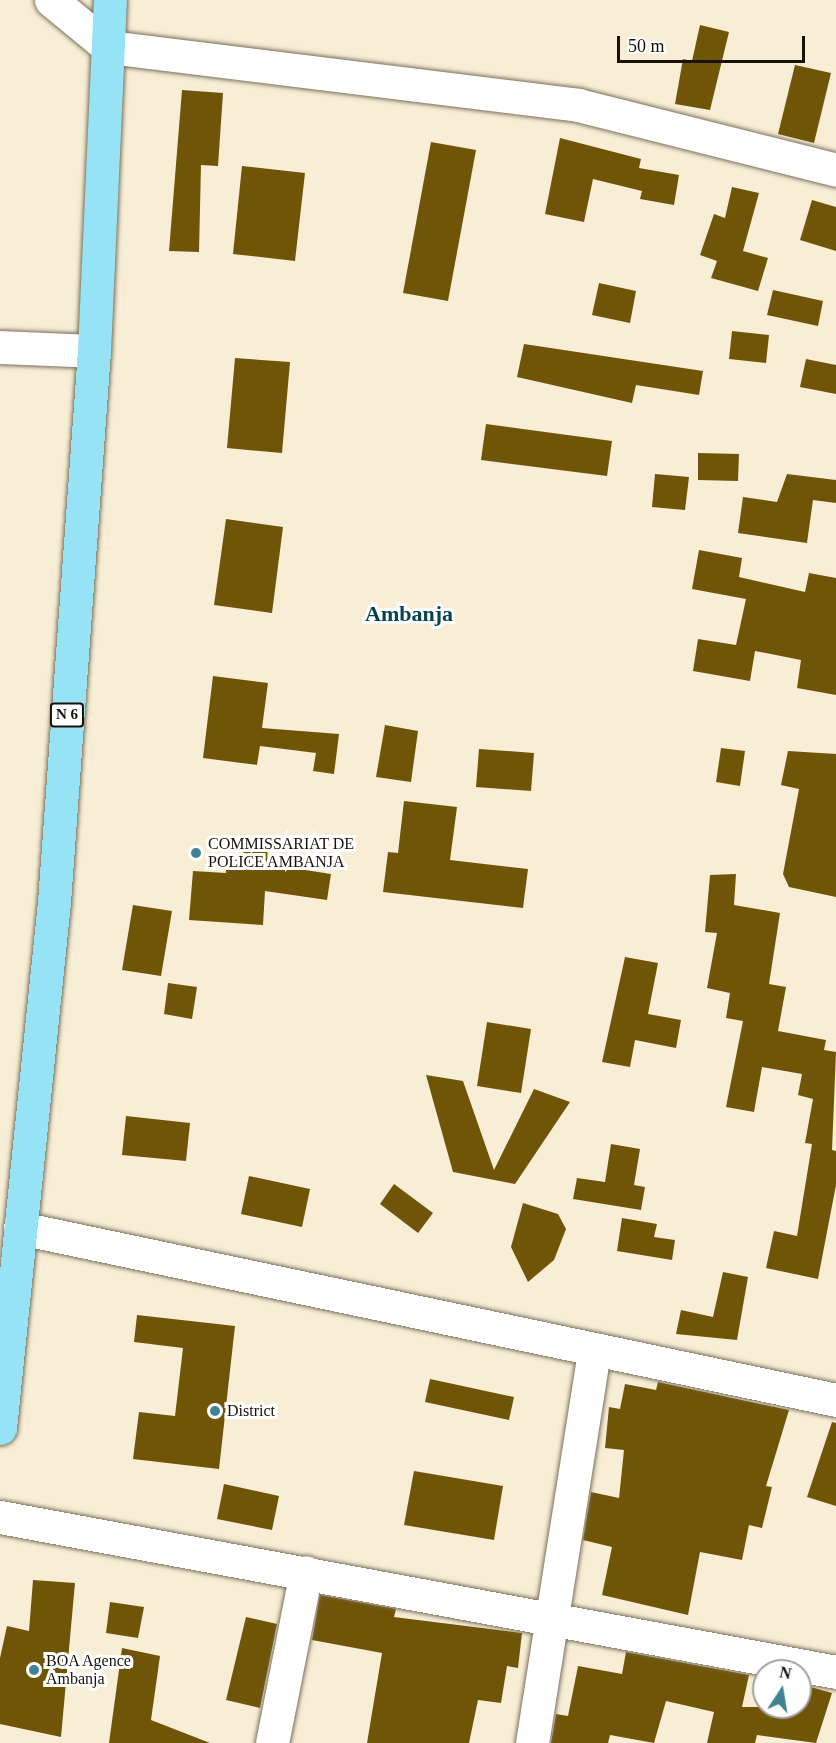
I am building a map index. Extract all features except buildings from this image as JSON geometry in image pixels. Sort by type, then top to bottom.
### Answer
[{"type":"main road","name":"N 6","points":[[1,1417],[54,902],[94,351],[110,0]]},
{"type":"street","points":[[51,0],[108,47],[578,105],[836,170]]},
{"type":"street","points":[[0,347],[94,351]]},
{"type":"street","points":[[20,1228],[594,1352],[836,1400]]},
{"type":"street","points":[[532,1743],[548,1620],[594,1352]]},
{"type":"street","points":[[0,1517],[836,1672]]},
{"type":"street","points":[[272,1743],[306,1572]]},
{"type":"place","name":"COMMISSARIAT DE POLICE AMBANJA","points":[[196,853]]},
{"type":"place","name":"District","points":[[215,1411]]},
{"type":"place","name":"BOA Agence Ambanja","points":[[34,1670]]},
{"type":"district","name":"Ambanja","points":[[409,614]]}]
